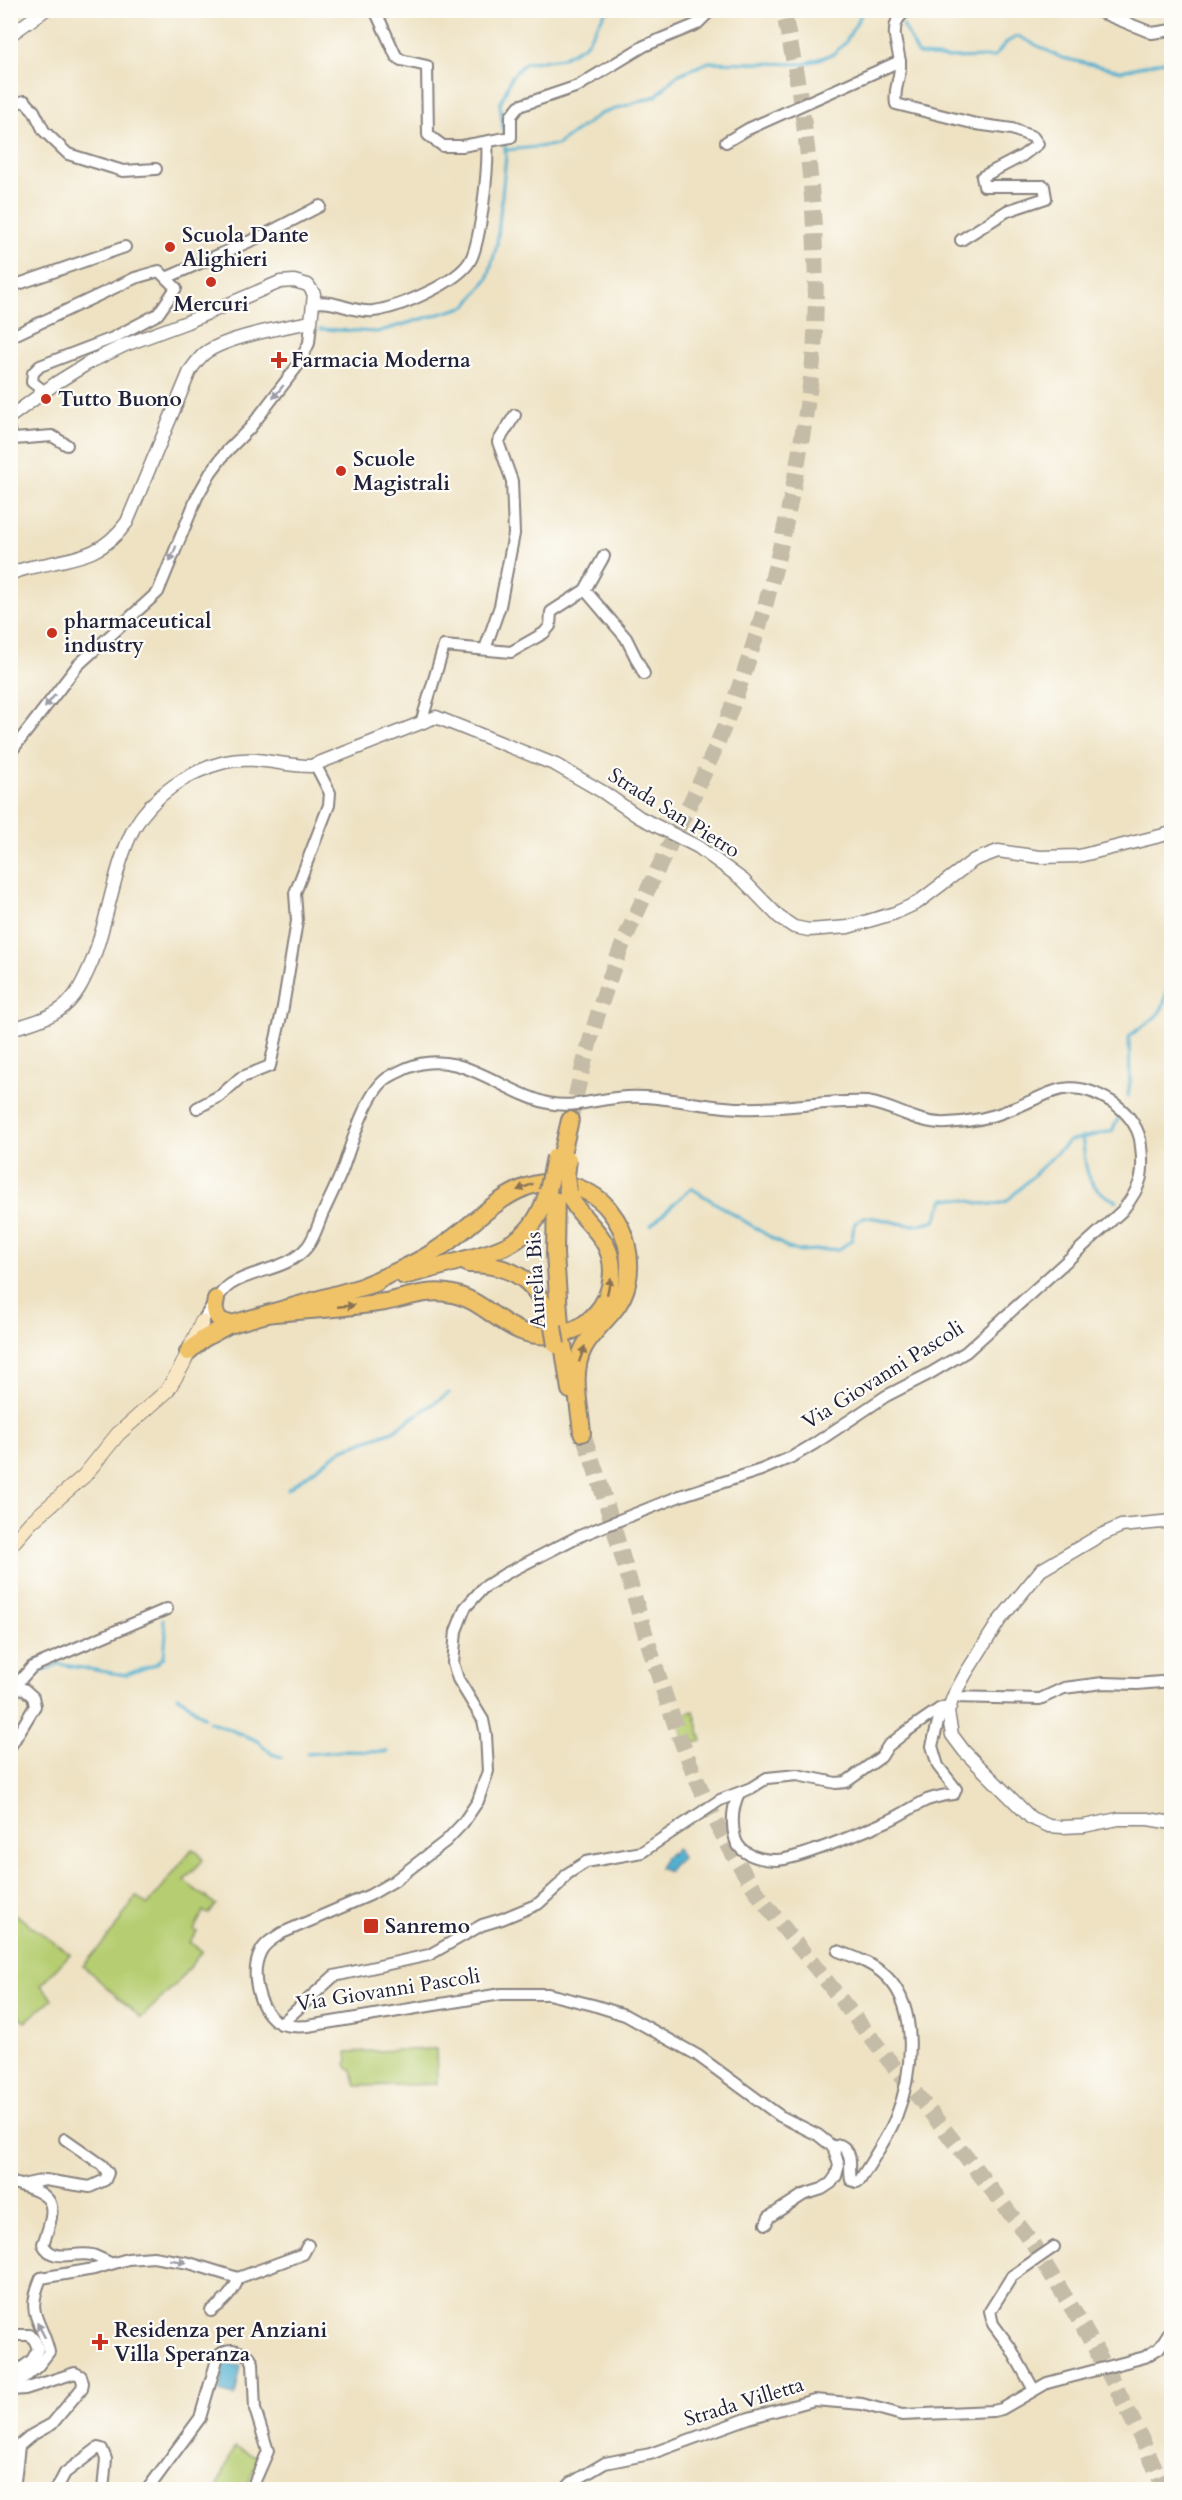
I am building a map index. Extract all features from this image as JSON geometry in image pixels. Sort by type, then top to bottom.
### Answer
[{"type":"highway","name":"Aurelia Bis","points":[[365,1285],[407,1267],[436,1251],[507,1196],[528,1185],[554,1182],[575,1187],[598,1198],[615,1217],[622,1229],[629,1267],[623,1295],[615,1310],[583,1349],[579,1361],[578,1390],[583,1435],[572,1400],[557,1326],[555,1254],[557,1192],[561,1158],[568,1126]]},
{"type":"highway","points":[[188,1352],[198,1343],[228,1326],[267,1314],[365,1285],[493,1252],[512,1244],[533,1226],[542,1209],[557,1192],[575,1207],[601,1237],[609,1254],[612,1273],[608,1292],[598,1311],[585,1324],[571,1331],[544,1336],[528,1334],[511,1327],[474,1302],[448,1293],[429,1292],[359,1305],[267,1314]]},
{"type":"highway","points":[[419,1272],[466,1264],[507,1269],[516,1273],[533,1288],[557,1326]]},
{"type":"highway","points":[[216,1299],[214,1308],[216,1317],[228,1326]]},
{"type":"highway","points":[[202,1322],[228,1326]]},
{"type":"main road","name":"Via Giovanni Pascoli","points":[[10,1546],[31,1521],[84,1476],[118,1434],[167,1391],[202,1322]]},
{"type":"street","points":[[10,35],[45,10]]},
{"type":"street","points":[[375,10],[396,56],[401,60],[427,66],[428,135],[443,146],[511,138],[510,116],[519,106],[578,86],[644,46],[697,24],[714,10]]},
{"type":"street","points":[[906,10],[897,20],[895,33],[900,61],[900,77],[894,92],[897,104],[976,124],[1012,129],[1033,137],[1038,144],[1022,156],[982,177],[984,186],[1044,186],[1046,198],[1007,212],[961,240]]},
{"type":"street","points":[[1095,10],[1152,33],[1172,30]]},
{"type":"street","points":[[726,142],[748,129],[900,61]]},
{"type":"street","points":[[10,104],[25,101],[34,111],[44,131],[68,154],[123,171],[156,169]]},
{"type":"street","points":[[314,303],[327,301],[354,310],[372,311],[397,305],[424,293],[460,271],[470,261],[478,240],[486,173],[487,142]]},
{"type":"street","points":[[166,278],[264,236],[320,206]]},
{"type":"street","points":[[10,287],[125,247]]},
{"type":"street","points":[[10,337],[135,278],[159,271],[177,288],[158,314],[113,338],[40,366],[33,373],[32,382],[44,391]]},
{"type":"street","points":[[10,417],[44,391],[90,362],[125,345],[187,322],[280,282],[294,280],[308,285],[314,294],[309,343],[299,364],[250,428],[226,452],[211,472],[197,497],[158,592],[78,665],[10,753]]},
{"type":"street","points":[[10,574],[93,552],[106,546],[117,536],[127,522],[190,371],[205,353],[238,340],[311,322]]},
{"type":"street","points":[[485,649],[500,606],[514,534],[512,481],[498,442],[515,415]]},
{"type":"street","points":[[10,432],[14,440],[52,436],[67,445]]},
{"type":"street","points":[[421,723],[444,646],[511,652],[525,645],[544,633],[550,626],[551,612],[585,590],[604,556]]},
{"type":"street","points":[[585,590],[626,638],[644,674]]},
{"type":"street","name":"Strada San Pietro","points":[[10,1029],[58,1012],[84,981],[135,827],[154,802],[186,776],[225,762],[253,759],[295,766],[315,764],[436,717],[556,765],[603,792],[639,817],[698,847],[743,880],[779,917],[794,927],[809,930],[848,927],[895,913],[917,903],[974,860],[999,851],[1040,856],[1078,856],[1172,833]]},
{"type":"street","points":[[196,1108],[221,1095],[240,1078],[270,1066],[283,1007],[297,921],[295,893],[329,805],[330,793],[315,764]]},
{"type":"street","name":"Via Giovanni Pascoli","points":[[202,1322],[216,1299],[231,1284],[288,1262],[307,1247],[341,1173],[363,1114],[378,1089],[386,1079],[425,1062],[447,1061],[470,1068],[546,1103],[567,1106],[623,1097],[648,1097],[741,1108],[870,1102],[908,1117],[945,1124],[1011,1109],[1039,1095],[1065,1087],[1094,1090],[1120,1107],[1138,1130],[1143,1161],[1138,1190],[1122,1211],[966,1352],[886,1396],[792,1457],[680,1496],[577,1537],[505,1574],[477,1595],[465,1608],[456,1631],[453,1663],[458,1679],[483,1720],[486,1735],[488,1771],[478,1801],[464,1823],[446,1841],[394,1881],[370,1895],[269,1941],[261,1950],[255,1979],[266,2009],[281,2024],[298,2027],[501,1994],[548,1994],[625,2015],[697,2055],[780,2116],[818,2135],[833,2147],[840,2145],[847,2149],[851,2180],[857,2182],[895,2118],[910,2068],[910,2057],[907,2021],[896,1989],[877,1969],[838,1952]]},
{"type":"street","points":[[739,1793],[733,1807],[733,1829],[737,1845],[748,1854],[764,1859],[779,1860],[890,1820],[923,1802],[954,1794],[956,1789],[938,1766],[932,1746],[939,1718],[950,1705],[999,1621],[1041,1570],[1099,1536],[1121,1526],[1172,1521]]},
{"type":"street","points":[[12,1689],[32,1667],[167,1609]]},
{"type":"street","points":[[281,2024],[334,1976],[429,1955],[482,1925],[542,1902],[567,1874],[586,1862],[642,1852],[720,1800],[767,1778],[797,1774],[836,1783],[846,1782],[881,1756],[888,1746],[907,1731],[939,1709],[950,1705],[1040,1699],[1074,1686],[1103,1683],[1172,1682]]},
{"type":"street","points":[[10,1747],[35,1706],[29,1692],[24,1689],[12,1689]]},
{"type":"street","points":[[950,1705],[952,1735],[964,1751],[1031,1818],[1049,1826],[1062,1827],[1084,1826],[1118,1819],[1172,1823]]},
{"type":"street","points":[[16,2184],[45,2180],[90,2187],[105,2180],[108,2173],[102,2164],[65,2139]]},
{"type":"street","points":[[766,2224],[769,2217],[803,2195],[822,2189],[831,2183],[836,2176],[838,2165],[833,2147]]},
{"type":"street","points":[[16,2184],[36,2189],[51,2202],[53,2218],[43,2244],[47,2251],[54,2256],[90,2255],[110,2263]]},
{"type":"street","points":[[11,2391],[38,2366],[49,2352],[45,2335],[33,2313],[36,2291],[41,2278],[94,2269],[128,2259],[153,2257],[219,2270],[238,2278],[303,2254],[308,2245]]},
{"type":"street","points":[[1034,2390],[1010,2347],[991,2320],[990,2311],[1012,2276],[1054,2247]]},
{"type":"street","points":[[211,2311],[237,2284],[238,2278]]},
{"type":"street","name":"Strada Villetta","points":[[565,2490],[571,2482],[605,2463],[650,2454],[749,2418],[814,2400],[862,2404],[902,2415],[933,2415],[1002,2409],[1047,2383],[1145,2357],[1156,2352],[1172,2328]]},
{"type":"street","points":[[10,2335],[30,2335],[38,2349],[32,2360],[10,2376]]},
{"type":"street","points":[[147,2490],[200,2418],[218,2355],[228,2349],[234,2349],[250,2356],[253,2363],[255,2409],[267,2451],[252,2490]]},
{"type":"street","points":[[11,2391],[25,2389],[75,2373],[83,2380],[82,2388],[52,2424],[32,2435],[19,2446],[14,2490]]},
{"type":"street","points":[[56,2490],[65,2473],[98,2448],[102,2449],[106,2459],[103,2490]]},
{"type":"green space","points":[[694,1711],[702,1741],[686,1745],[677,1716]]},
{"type":"green space","points":[[192,1849],[197,1851],[203,1860],[184,1881],[216,1905],[209,1914],[203,1912],[194,1930],[197,1932],[189,1942],[202,1951],[177,1983],[141,2018],[83,1966],[113,1931],[136,1896],[148,1905]]},
{"type":"green space","points":[[12,1912],[70,1954],[41,1985],[52,1999],[25,2022],[11,2010]]},
{"type":"green space","points":[[436,2049],[437,2084],[356,2086],[352,2071],[346,2064],[347,2052]]},
{"type":"green space","points":[[234,2447],[259,2458],[246,2489],[216,2490]]},
{"type":"water","points":[[677,1849],[682,1858],[671,1866],[669,1872],[659,1868],[665,1857]]},
{"type":"water","points":[[225,2363],[241,2366],[235,2396],[219,2392]]},
{"type":"waterway","points":[[504,134],[500,104],[512,76],[525,63],[562,58],[585,45],[607,10]]},
{"type":"waterway","points":[[506,150],[557,145],[600,114],[656,96],[677,75],[709,62],[805,64],[833,54],[845,43],[862,13],[876,11],[894,16]]},
{"type":"waterway","points":[[903,25],[918,54],[946,58],[994,57],[1007,42],[1018,36],[1062,58],[1121,71],[1172,59]]},
{"type":"waterway","points":[[320,329],[377,332],[467,306],[488,278],[497,244],[506,156],[504,141]]},
{"type":"waterway","points":[[1128,1096],[1129,1037],[1154,1019],[1162,1009],[1172,974]]},
{"type":"waterway","points":[[651,1225],[691,1188],[788,1248],[797,1251],[839,1249],[851,1241],[855,1223],[864,1217],[907,1224],[925,1224],[935,1221],[944,1199],[961,1199],[983,1204],[999,1204],[1007,1201],[1069,1141],[1112,1131],[1121,1113]]},
{"type":"waterway","points":[[1082,1137],[1088,1175],[1097,1189],[1116,1201]]},
{"type":"waterway","points":[[288,1489],[343,1449],[393,1431],[449,1393]]},
{"type":"waterway","points":[[28,1679],[58,1664],[125,1675],[156,1664],[164,1657],[166,1634],[163,1619]]},
{"type":"waterway","points":[[178,1696],[204,1717]]},
{"type":"waterway","points":[[209,1721],[258,1741],[272,1754],[282,1757]]},
{"type":"waterway","points":[[307,1754],[342,1751],[388,1752]]},
{"type":"tunnel","points":[[570,1120],[595,1024],[619,954],[702,779],[738,691],[772,581],[797,469],[809,394],[815,333],[815,252],[805,130],[783,10]]},
{"type":"tunnel","points":[[584,1437],[671,1713],[715,1820],[743,1871],[772,1912],[1031,2241],[1101,2359],[1165,2490]]},
{"type":"place","name":"Scuola Dante Alighieri","points":[[170,247]]},
{"type":"place","name":"Mercuri","points":[[211,282]]},
{"type":"place","name":"Farmacia Moderna","points":[[279,360]]},
{"type":"place","name":"Tutto Buono","points":[[46,399]]},
{"type":"place","name":"Scuole Magistrali","points":[[341,471]]},
{"type":"place","name":"pharmaceutical industry","points":[[52,633]]},
{"type":"place","name":"Sanremo","points":[[371,1926]]},
{"type":"place","name":"Residenza per Anziani Villa Speranza","points":[[100,2342]]}]
